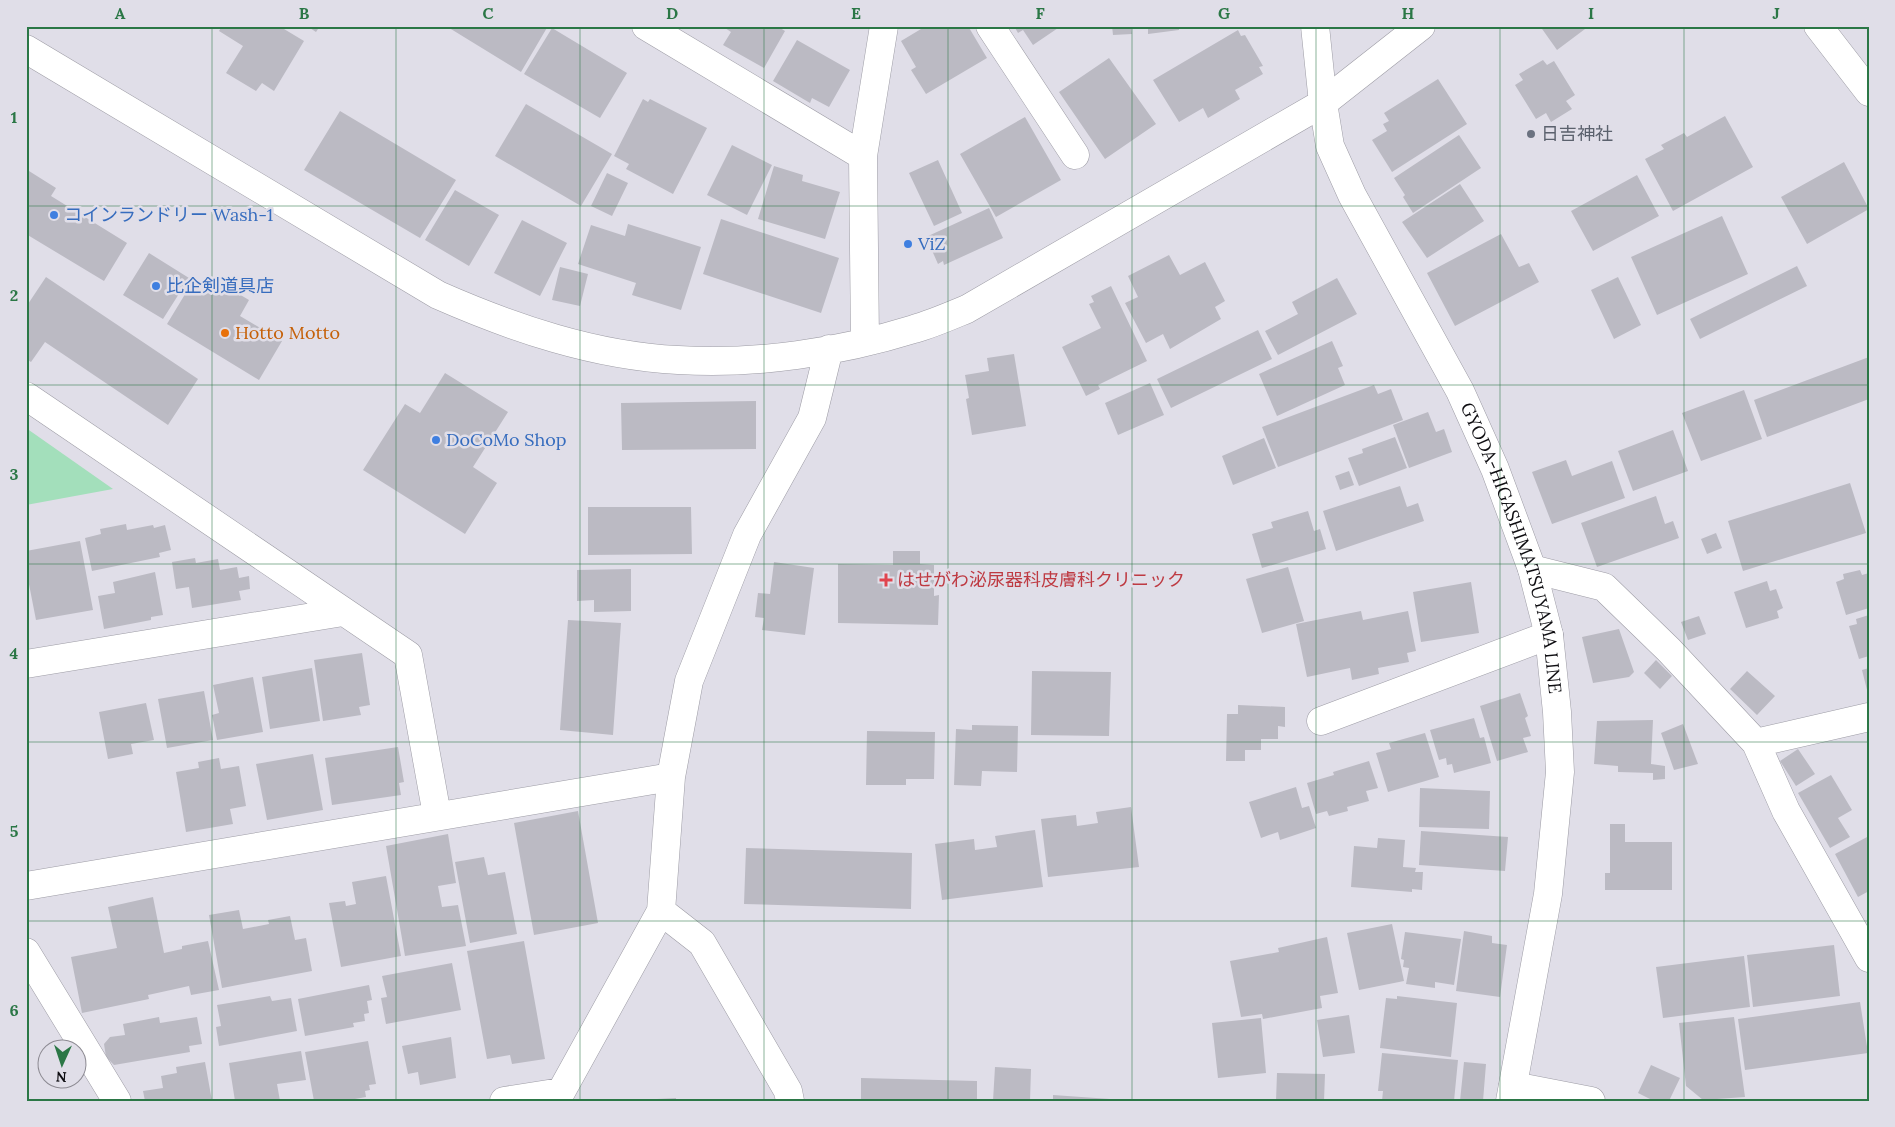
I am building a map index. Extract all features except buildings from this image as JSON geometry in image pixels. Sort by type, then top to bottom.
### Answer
[{"type":"street","points":[[646,26],[863,156]]},
{"type":"street","points":[[864,342],[863,156],[884,26]]},
{"type":"street","points":[[990,26],[1076,155]]},
{"type":"street","name":"GYODA-HIGASHIMATSUYAMA LINE","points":[[1315,26],[1323,103],[1330,146],[1352,195],[1460,391],[1495,469],[1532,569],[1549,636],[1557,712],[1560,772],[1548,894],[1512,1093]]},
{"type":"street","points":[[26,49],[438,295],[481,314],[575,344],[628,354],[677,360],[724,361],[780,356],[864,342],[914,329],[967,309],[1323,103],[1421,26]]},
{"type":"street","points":[[1818,26],[1869,92]]},
{"type":"street","points":[[504,1101],[561,1092],[661,911],[671,776],[689,681],[747,536],[812,418],[829,349]]},
{"type":"street","points":[[26,396],[408,655],[437,815]]},
{"type":"street","points":[[1532,569],[1604,586],[1669,650],[1756,743],[1786,811],[1869,958]]},
{"type":"street","points":[[26,664],[343,612]]},
{"type":"street","points":[[1321,721],[1549,636]]},
{"type":"street","points":[[1756,743],[1869,717]]},
{"type":"street","points":[[26,886],[671,776]]},
{"type":"street","points":[[661,911],[702,943],[788,1091],[790,1101]]},
{"type":"street","points":[[26,952],[117,1101]]},
{"type":"street","points":[[1512,1093],[1591,1101]]},
{"type":"green space","points":[[26,428],[113,489],[26,505]]},
{"type":"place","name":"日吉神社","points":[[1531,134]]},
{"type":"place","name":"コインランドリー Wash-1","points":[[54,215]]},
{"type":"place","name":"ViZ","points":[[908,244]]},
{"type":"place","name":"比企剣道具店","points":[[156,286]]},
{"type":"place","name":"Hotto Motto","points":[[225,333]]},
{"type":"place","name":"DoCoMo Shop","points":[[436,440]]},
{"type":"place","name":"はせがわ泌尿器科皮膚科クリニック","points":[[886,580]]}]
